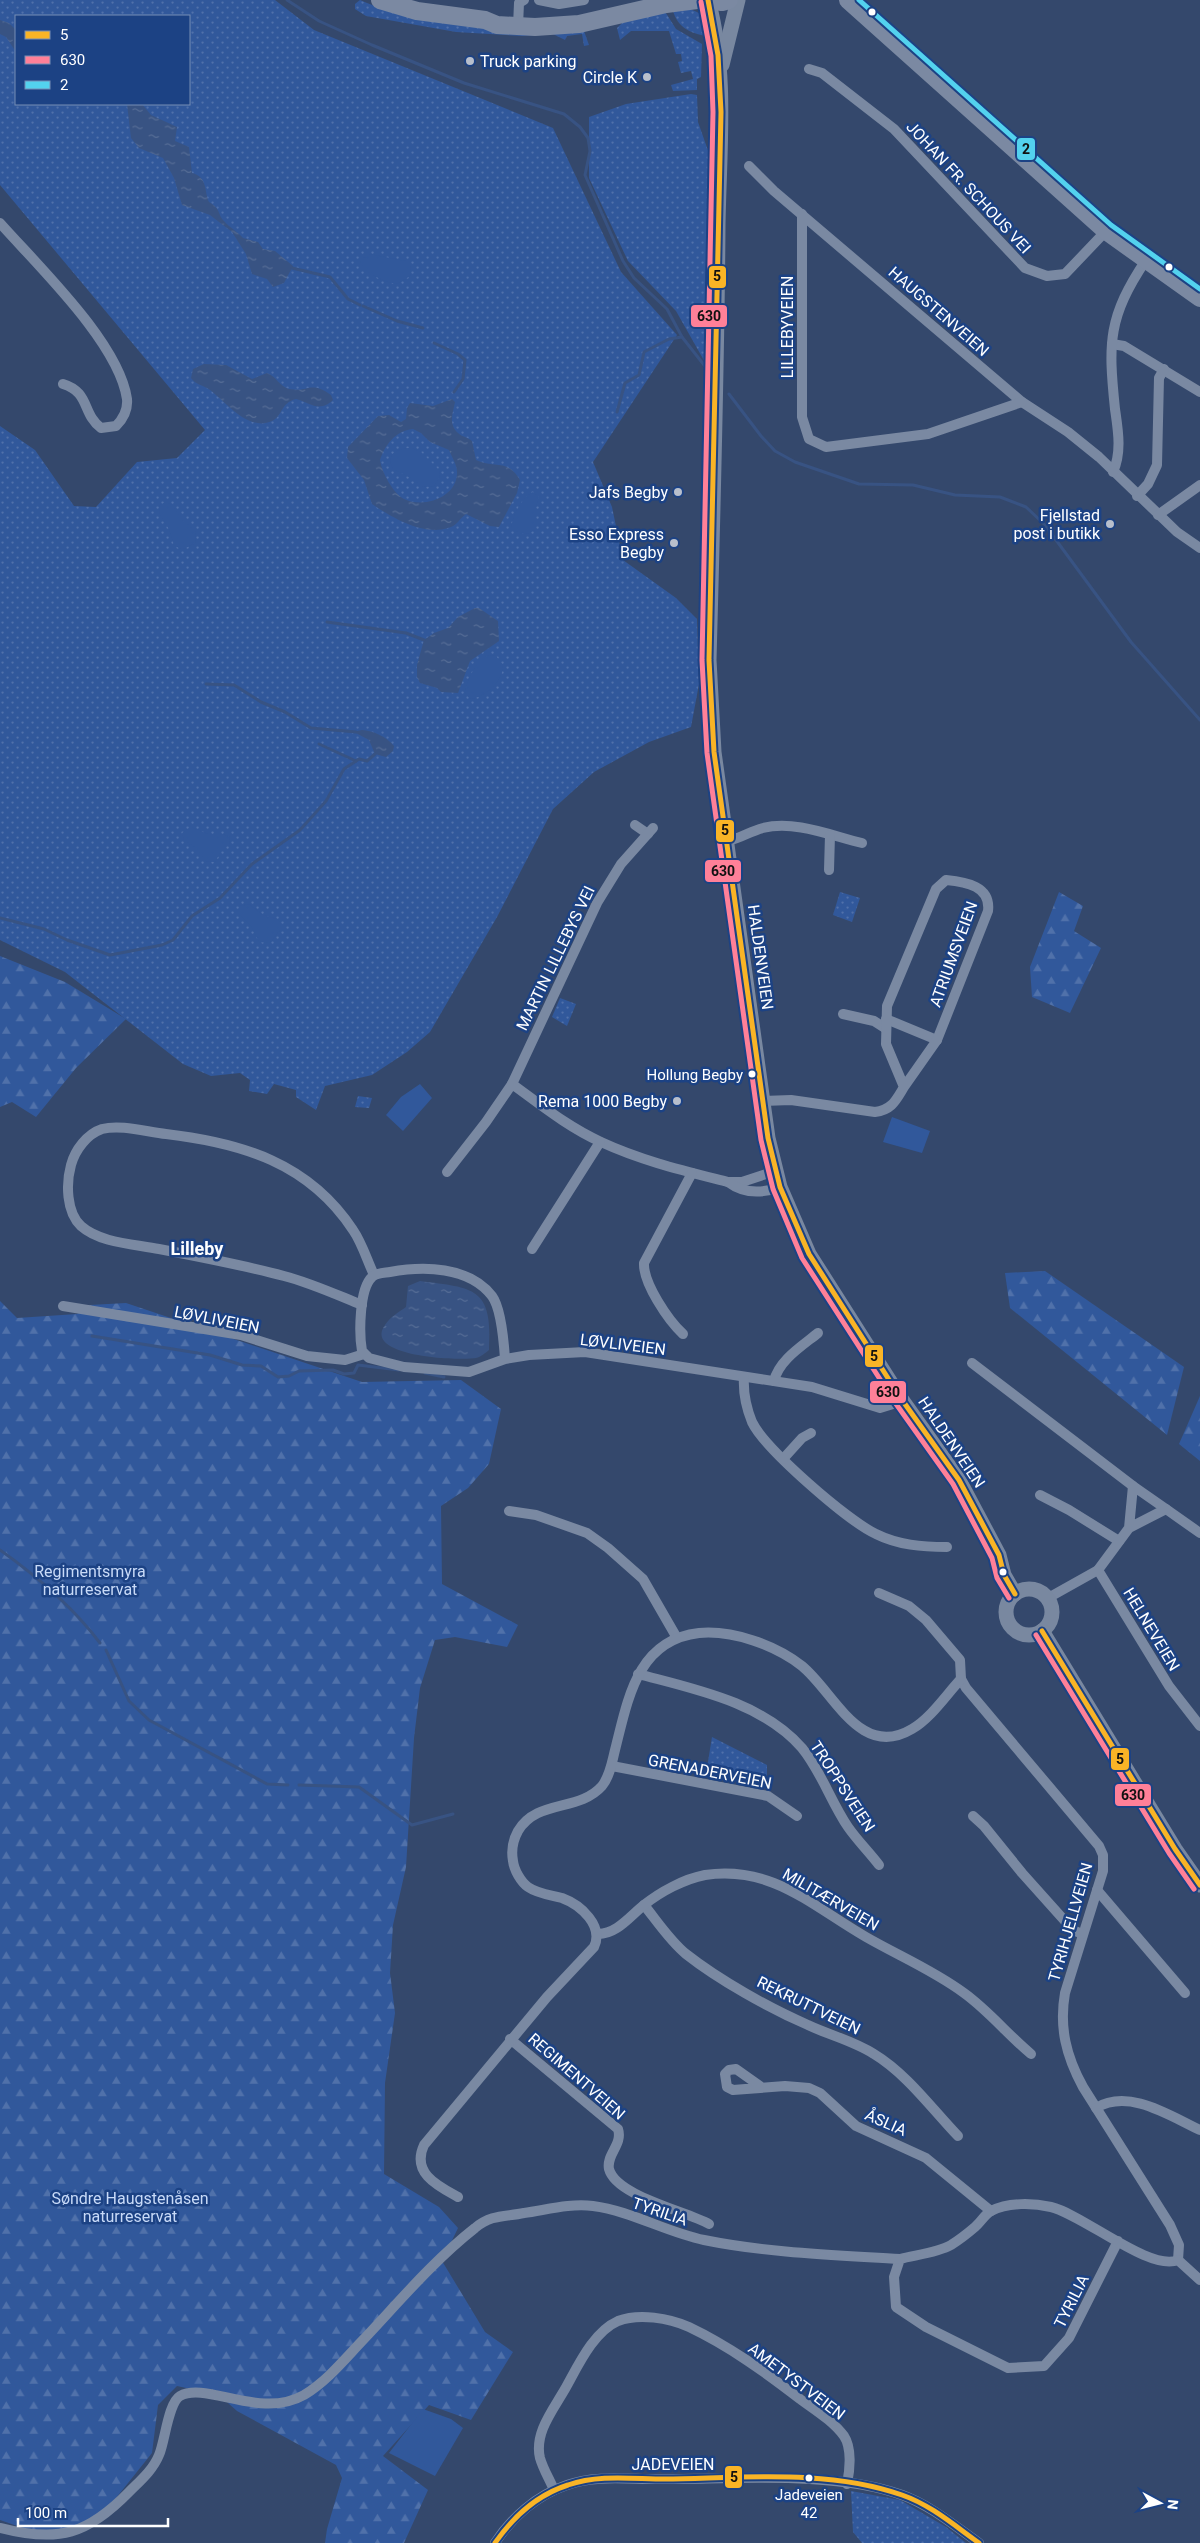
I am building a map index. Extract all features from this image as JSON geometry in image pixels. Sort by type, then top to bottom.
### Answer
[{"type":"highway","points":[[380,0],[417,11],[485,20],[580,24],[666,4],[697,0]]},
{"type":"highway","points":[[518,22],[609,8],[636,0]]},
{"type":"highway","points":[[709,0],[722,2],[730,0]]},
{"type":"highway","points":[[848,0],[1106,231],[1200,298]]},
{"type":"main road","name":"HALDENVEIEN","points":[[709,0],[714,23],[719,79],[718,391],[710,660],[714,752],[763,1101],[775,1171],[809,1254],[900,1397],[959,1480],[1000,1555],[1004,1575],[1015,1594]]},
{"type":"main road","name":"HALDENVEIEN","points":[[719,79],[738,0]]},
{"type":"main road","points":[[1032,1589],[1048,1598],[1052,1612],[1047,1626],[1042,1631],[1026,1635],[1012,1627],[1006,1611],[1008,1602],[1015,1594],[1032,1589]]},
{"type":"main road","points":[[1042,1631],[1175,1849],[1200,1885]]},
{"type":"street","points":[[518,22],[519,3],[524,0]]},
{"type":"street","points":[[539,0],[560,4],[584,0]]},
{"type":"street","name":"JOHAN FR. SCHOUS VEI","points":[[809,69],[822,73],[894,129],[1025,268],[1047,276],[1065,274],[1106,231]]},
{"type":"street","name":"HAUGSTENVEIEN","points":[[749,166],[774,191],[1022,402],[1068,432],[1184,538],[1200,548]]},
{"type":"street","name":"LILLEBYVEIEN","points":[[802,214],[802,418],[809,439],[826,447],[928,434],[1022,402]]},
{"type":"street","points":[[0,223],[104,345],[118,373],[127,400],[126,412],[116,426],[101,428],[94,422],[81,394],[74,387],[63,384]]},
{"type":"street","points":[[1113,472],[1118,462],[1119,446],[1111,370],[1116,313],[1146,260]]},
{"type":"street","points":[[1112,344],[1124,346],[1200,392]]},
{"type":"street","points":[[1137,496],[1148,484],[1157,465],[1159,378],[1164,369]]},
{"type":"street","points":[[1158,515],[1200,485]]},
{"type":"street","name":"MARTIN LILLEBYS VEI","points":[[447,1172],[486,1122],[512,1084],[597,903],[621,864],[650,831],[635,825]]},
{"type":"street","points":[[727,841],[739,839],[763,828],[793,826],[862,843]]},
{"type":"street","points":[[829,870],[830,835]]},
{"type":"street","name":"ATRIUMSVEIEN","points":[[763,1101],[791,1100],[876,1112],[884,1111],[892,1106],[937,1040],[988,911],[989,902],[987,895],[973,884],[946,880],[936,888],[888,1006],[886,1044],[904,1087]]},
{"type":"street","points":[[843,1014],[886,1023],[937,1040]]},
{"type":"street","points":[[512,1084],[559,1119],[600,1142],[638,1158],[728,1182],[742,1182],[775,1171]]},
{"type":"street","points":[[362,1305],[285,1276],[124,1242],[88,1232],[76,1220],[68,1198],[68,1181],[76,1150],[98,1131],[116,1128],[194,1138],[233,1146],[276,1161],[310,1181],[339,1211],[354,1230],[374,1274]]},
{"type":"street","points":[[532,1249],[600,1142]]},
{"type":"street","points":[[683,1334],[652,1291],[643,1274],[644,1263],[692,1173]]},
{"type":"street","points":[[728,1182],[738,1190],[753,1192],[765,1192],[780,1187]]},
{"type":"street","points":[[364,1354],[360,1342],[362,1305],[366,1286],[374,1274],[410,1268],[445,1270],[476,1281],[493,1297],[504,1334],[505,1359]]},
{"type":"street","name":"LØVLIVEIEN","points":[[63,1306],[241,1335],[307,1356],[345,1360],[364,1354],[369,1358],[404,1367],[469,1372],[505,1359],[529,1355],[585,1352],[830,1391],[880,1408],[893,1404],[900,1397]]},
{"type":"street","points":[[774,1381],[776,1371],[782,1364],[818,1333]]},
{"type":"street","points":[[972,1362],[1133,1486],[1200,1533]]},
{"type":"street","points":[[744,1377],[744,1397],[752,1422],[764,1441],[847,1515],[876,1534],[901,1543],[947,1546]]},
{"type":"street","points":[[783,1459],[802,1438],[811,1433]]},
{"type":"street","points":[[1129,1528],[1133,1486]]},
{"type":"street","points":[[1040,1495],[1069,1510],[1119,1541]]},
{"type":"street","points":[[1048,1598],[1098,1570],[1129,1528],[1166,1509]]},
{"type":"street","points":[[509,1511],[536,1515],[587,1533],[608,1548],[643,1579],[677,1638]]},
{"type":"street","name":"HELNEVEIEN","points":[[1098,1570],[1169,1686],[1200,1726]]},
{"type":"street","name":"TYRIHJELLVEIEN","points":[[879,1593],[909,1606],[926,1620],[960,1660],[961,1679],[966,1688],[1099,1846],[1104,1863],[1082,1934],[1061,2013],[1063,2038],[1073,2069],[1170,2225],[1179,2245],[1178,2260]]},
{"type":"street","points":[[598,1934],[590,1919],[574,1904],[540,1893],[525,1884],[514,1866],[512,1848],[516,1836],[527,1819],[536,1812],[587,1797],[602,1786],[612,1766],[638,1674],[655,1651],[677,1638],[699,1633],[718,1633],[739,1637],[772,1649],[810,1673],[852,1723],[861,1730],[880,1736],[902,1734],[916,1726],[961,1679]]},
{"type":"street","name":"TROPPSVEIEN","points":[[638,1674],[738,1704],[760,1716],[793,1739],[812,1763],[848,1826],[879,1865]]},
{"type":"street","name":"GRENADERVEIEN","points":[[612,1766],[768,1796],[796,1816]]},
{"type":"street","points":[[973,1816],[984,1826],[1022,1873],[1073,1930],[1082,1934]]},
{"type":"street","name":"MILITÆRVEIEN","points":[[598,1934],[613,1932],[644,1905],[681,1883],[704,1875],[743,1874],[766,1878],[804,1897],[868,1938],[906,1956],[964,1993],[1031,2054]]},
{"type":"street","points":[[1097,1890],[1185,1993]]},
{"type":"street","name":"REKRUTTVEIEN","points":[[644,1905],[685,1953],[698,1962],[774,2008],[812,2027],[873,2053],[884,2060],[899,2072],[958,2136]]},
{"type":"street","name":"REGIMENTVEIEN","points":[[458,2197],[435,2184],[426,2176],[421,2161],[422,2150],[510,2039],[594,1947],[598,1934]]},
{"type":"street","name":"REGIMENTVEIEN","points":[[510,2039],[617,2128],[619,2133],[618,2145],[609,2162],[612,2175],[648,2200],[709,2224]]},
{"type":"street","name":"ÅSLIA","points":[[760,2086],[809,2088],[820,2093],[856,2126],[926,2158],[991,2211]]},
{"type":"street","points":[[1096,2108],[1101,2104],[1125,2100],[1140,2102],[1200,2130]]},
{"type":"street","points":[[991,2211],[1011,2206],[1032,2204],[1053,2208],[1148,2257],[1170,2263],[1178,2260],[1200,2280]]},
{"type":"street","name":"TYRILIA","points":[[1,2528],[42,2538],[75,2531],[93,2523],[108,2513],[152,2468],[159,2457],[173,2406],[179,2396],[198,2393],[267,2405],[298,2398],[331,2374],[431,2268],[481,2223],[507,2214],[574,2206],[592,2206],[614,2211],[668,2231],[705,2240],[793,2253],[900,2259],[949,2246],[976,2226],[991,2211]]},
{"type":"street","name":"TYRILIA","points":[[900,2259],[894,2277],[896,2307],[926,2327],[1008,2368],[1044,2366],[1069,2338],[1118,2241]]},
{"type":"street","name":"AMETYSTVEIEN","points":[[554,2490],[540,2459],[539,2442],[543,2427],[582,2357],[607,2328],[619,2321],[648,2317],[688,2327],[755,2365],[826,2418],[844,2436],[847,2444],[850,2470],[847,2484]]},
{"type":"street","name":"JADEVEIEN","points":[[495,2543],[517,2514],[554,2490],[587,2480],[755,2478],[847,2484],[903,2495],[931,2510],[979,2543]]},
{"type":"green space","points":[[0,0],[275,0],[314,30],[553,128],[621,272],[677,335],[593,462],[612,507],[623,560],[676,598],[697,619],[699,684],[691,727],[649,742],[594,772],[553,809],[497,917],[430,1032],[407,1052],[372,1075],[325,1086],[316,1110],[296,1097],[296,1090],[274,1084],[267,1094],[249,1091],[250,1080],[240,1073],[211,1076],[183,1064],[65,972],[0,940],[0,426],[35,450],[74,506],[96,507],[137,462],[177,458],[205,430],[0,185]]},
{"type":"green space","points":[[360,0],[433,21],[476,27],[584,31],[589,45],[584,46],[582,34],[567,36],[565,40],[553,34],[522,36],[456,32],[366,16],[355,9],[355,4]]},
{"type":"green space","points":[[686,9],[697,12],[704,18],[711,37],[692,32],[678,22],[673,10]]},
{"type":"green space","points":[[664,10],[676,29],[702,44],[701,77],[697,79],[697,90],[673,91],[671,85],[693,79],[691,71],[681,73],[678,62],[682,61],[681,54],[676,54],[669,31],[631,31],[620,40],[617,28],[622,23]]},
{"type":"green space","points":[[691,94],[697,95],[698,122],[711,159],[712,327],[706,364],[676,311],[628,261],[589,178],[589,117],[626,104]]},
{"type":"green space","points":[[369,254],[406,261],[411,267],[410,276],[397,284],[375,276],[360,261]]},
{"type":"green space","points":[[412,448],[421,452],[440,471],[439,478],[434,486],[422,487],[411,478],[393,469],[391,464],[392,455],[398,450]]},
{"type":"green space","points":[[533,492],[539,497],[536,507],[536,529],[529,533],[520,534],[512,528],[513,519],[522,502]]},
{"type":"green space","points":[[166,502],[172,505],[183,521],[196,531],[195,543],[182,550],[174,545],[169,529],[159,513],[160,505]]},
{"type":"green space","points":[[490,655],[496,656],[502,664],[501,676],[493,687],[476,698],[470,699],[465,692],[468,681],[477,665]]},
{"type":"green space","points":[[191,827],[208,834],[223,834],[230,837],[229,844],[221,851],[215,862],[206,861],[197,849],[184,840],[182,833]]},
{"type":"green space","points":[[840,892],[860,898],[852,922],[833,915]]},
{"type":"green space","points":[[1059,892],[1083,906],[1074,931],[1101,948],[1070,1013],[1032,997],[1030,967]]},
{"type":"green space","points":[[249,904],[263,915],[277,919],[280,922],[280,930],[270,943],[259,942],[251,926],[240,915],[240,906]]},
{"type":"green space","points":[[0,956],[65,982],[126,1019],[76,1068],[36,1117],[12,1102],[0,1107]]},
{"type":"green space","points":[[560,998],[576,1004],[567,1026],[552,1017]]},
{"type":"green space","points":[[420,1084],[432,1098],[403,1131],[386,1115],[401,1097]]},
{"type":"green space","points":[[358,1096],[372,1098],[369,1108],[355,1107]]},
{"type":"green space","points":[[892,1117],[930,1131],[922,1153],[883,1142]]},
{"type":"green space","points":[[1045,1271],[1184,1367],[1167,1435],[1010,1308],[1005,1273]]},
{"type":"green space","points":[[0,1301],[17,1318],[77,1314],[90,1305],[126,1303],[362,1382],[461,1380],[501,1409],[489,1464],[468,1488],[441,1506],[442,1584],[518,1625],[507,1647],[455,1637],[435,1640],[420,1688],[414,1738],[406,1867],[393,1925],[390,1973],[395,2013],[385,2083],[384,2174],[439,2207],[458,2228],[442,2261],[485,2332],[513,2352],[471,2420],[429,2405],[383,2456],[428,2490],[404,2543],[325,2543],[327,2529],[342,2478],[336,2465],[237,2411],[219,2395],[177,2386],[158,2405],[152,2453],[104,2513],[70,2531],[29,2530],[0,2520]]},
{"type":"green space","points":[[1200,1396],[1200,1461],[1179,1444]]},
{"type":"green space","points":[[712,1737],[767,1765],[767,1787],[706,1774]]},
{"type":"green space","points":[[423,2409],[451,2419],[463,2428],[435,2476],[389,2453]]},
{"type":"green space","points":[[851,2491],[900,2500],[946,2527],[966,2543],[862,2543],[853,2532]]},
{"type":"water","points":[[0,20],[9,23],[15,29],[15,50],[6,37],[0,34]]},
{"type":"water","points":[[127,105],[143,105],[151,115],[177,127],[175,141],[189,147],[192,173],[203,181],[209,202],[216,207],[222,219],[243,238],[258,242],[263,249],[275,251],[293,266],[284,283],[273,287],[267,279],[252,274],[246,254],[232,232],[210,215],[182,205],[174,178],[163,158],[139,148],[131,138]]},
{"type":"water","points":[[204,364],[226,365],[252,379],[267,373],[286,388],[295,390],[318,388],[331,395],[333,400],[323,406],[315,406],[296,399],[284,406],[276,419],[263,423],[254,422],[238,414],[210,390],[197,384],[191,378],[193,369]]},
{"type":"water","points":[[452,399],[455,402],[452,418],[453,426],[460,434],[472,441],[476,460],[483,463],[505,466],[515,473],[520,480],[517,493],[499,527],[490,526],[466,514],[451,527],[438,530],[428,529],[408,524],[372,504],[364,480],[347,458],[348,447],[378,416],[389,415],[401,422],[406,419],[407,408],[410,403],[433,406]],"holes":[[[413,429],[421,433],[430,442],[449,450],[457,472],[456,481],[446,494],[438,499],[421,503],[404,499],[396,492],[386,476],[380,460],[388,444],[396,436]]]},
{"type":"water","points":[[475,608],[479,608],[498,621],[499,641],[470,661],[458,693],[441,692],[437,688],[420,683],[417,677],[417,665],[424,640],[434,633],[448,628],[458,617]]},
{"type":"water","points":[[362,730],[375,733],[387,739],[394,746],[393,751],[386,757],[375,754],[369,740],[356,733]]},
{"type":"water","points":[[420,1281],[467,1289],[476,1294],[483,1302],[488,1314],[489,1350],[476,1358],[452,1359],[416,1355],[387,1344],[382,1336],[385,1325],[392,1317],[406,1307],[408,1286]]},
{"type":"waterway","points":[[287,0],[319,21],[372,45],[464,83],[564,114],[580,127],[588,138],[590,151],[585,175],[623,261],[634,278],[667,309],[682,337],[708,370]]},
{"type":"waterway","points":[[292,268],[330,277],[348,299],[360,305]]},
{"type":"waterway","points":[[363,306],[397,321],[423,328]]},
{"type":"waterway","points":[[617,412],[625,383],[639,375],[644,352],[669,339],[682,337]]},
{"type":"waterway","points":[[434,343],[458,354],[465,360],[463,379],[454,392]]},
{"type":"waterway","points":[[729,394],[775,451],[795,462],[859,484],[913,485],[955,495],[1000,497],[1026,507],[1045,525],[1131,642],[1200,720]]},
{"type":"waterway","points":[[327,622],[406,633],[424,640]]},
{"type":"waterway","points":[[206,684],[234,685],[261,702],[285,712],[311,728],[356,732]]},
{"type":"waterway","points":[[319,744],[356,761]]},
{"type":"waterway","points":[[0,918],[44,929],[67,940],[110,955],[162,945],[173,940],[192,916],[220,898],[252,864],[300,830],[326,801],[344,769],[359,759],[367,761],[375,754]]},
{"type":"waterway","points":[[92,1336],[210,1355],[242,1365],[261,1366],[278,1377],[289,1376],[299,1371],[333,1370],[344,1374],[354,1373],[358,1365],[399,1370]]},
{"type":"waterway","points":[[425,1373],[444,1377]]},
{"type":"waterway","points":[[0,1550],[54,1593],[100,1643]]},
{"type":"waterway","points":[[106,1650],[129,1701],[149,1720],[267,1784],[288,1785]]},
{"type":"waterway","points":[[299,1785],[359,1787],[412,1825],[453,1814]]},
{"type":"transit line","name":"5","points":[[708,0],[718,55],[721,112],[709,660],[714,752],[768,1138],[780,1187],[809,1254],[900,1397],[959,1480],[999,1555],[1004,1575],[1015,1594]]},
{"type":"transit line","name":"2","points":[[859,0],[1111,225],[1200,289]]},
{"type":"transit line","name":"630","points":[[701,2],[711,56],[713,112],[702,660],[707,753],[761,1140],[773,1189],[802,1258],[894,1401],[953,1484],[992,1558],[997,1578],[1009,1598]]},
{"type":"transit line","name":"5","points":[[1042,1631],[1175,1849],[1200,1885]]},
{"type":"transit line","name":"630","points":[[1036,1635],[1169,1853],[1194,1889]]},
{"type":"transit line","name":"5","points":[[495,2543],[510,2524],[527,2508],[546,2495],[568,2485],[604,2478],[755,2477],[815,2478],[845,2481],[902,2495],[933,2510],[979,2543]]},
{"type":"place","name":"Truck parking","points":[[470,61]]},
{"type":"place","name":"Circle K","points":[[647,77]]},
{"type":"place","name":"Jafs Begby","points":[[678,492]]},
{"type":"place","name":"Fjellstad post i butikk","points":[[1110,524]]},
{"type":"place","name":"Esso Express Begby","points":[[674,543]]},
{"type":"place","name":"Hollung Begby","points":[[752,1074]]},
{"type":"place","name":"Rema 1000 Begby","points":[[677,1101]]},
{"type":"place","name":"Jadeveien 42","points":[[809,2478]]},
{"type":"district","name":"Lilleby","points":[[197,1249]]},
{"type":"park label","name":"Regimentsmyra naturreservat","points":[[90,1580]]},
{"type":"park label","name":"Søndre Haugstenåsen naturreservat","points":[[130,2207]]}]
